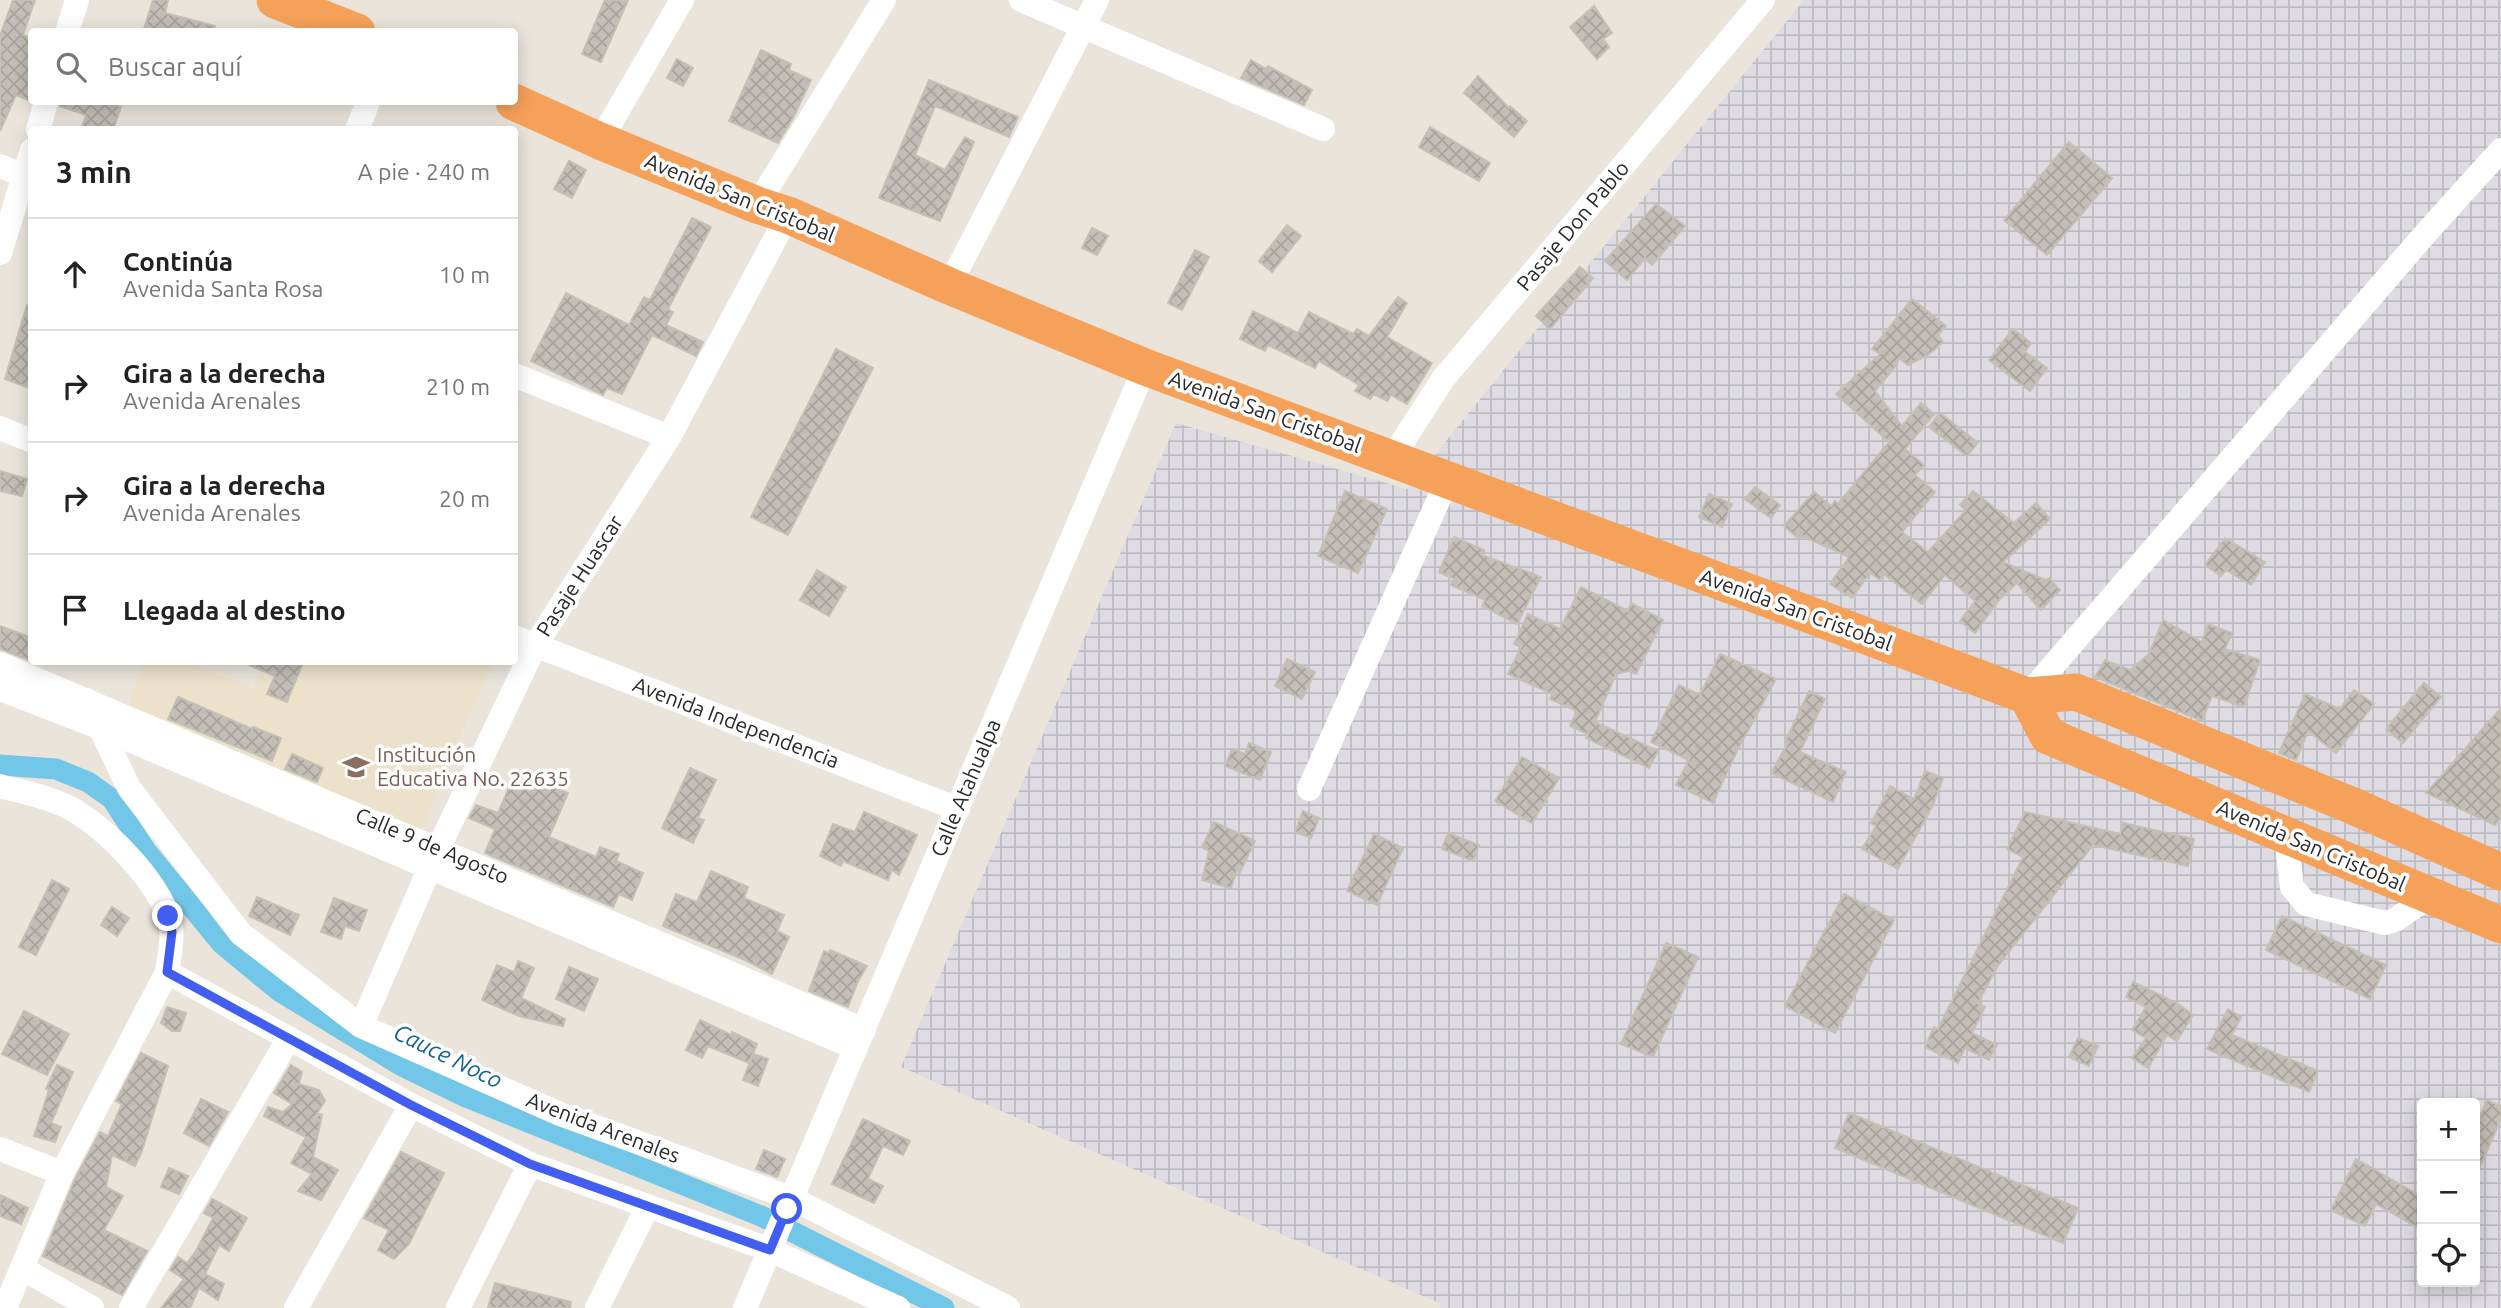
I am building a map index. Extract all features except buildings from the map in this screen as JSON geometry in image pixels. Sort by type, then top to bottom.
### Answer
[{"type":"highway","points":[[275,0],[340,17]]},
{"type":"highway","name":"Avenida San Cristobal","points":[[518,104],[600,141],[772,210],[1145,367],[2027,696],[2076,692],[2353,806],[2501,872]]},
{"type":"highway","name":"Avenida San Cristobal","points":[[2027,696],[2048,736],[2501,925]]},
{"type":"street","points":[[69,28],[77,0]]},
{"type":"street","points":[[600,141],[682,0]]},
{"type":"street","name":"Pasaje Huascar","points":[[518,658],[525,641],[669,437],[772,210],[884,0]]},
{"type":"street","points":[[1021,0],[1323,129]]},
{"type":"street","points":[[949,286],[1097,0]]},
{"type":"street","name":"Pasaje Don Pablo","points":[[1392,458],[1443,379],[1763,0]]},
{"type":"street","points":[[39,126],[45,105]]},
{"type":"street","points":[[359,126],[367,105]]},
{"type":"street","points":[[2027,696],[2426,233],[2501,150]]},
{"type":"street","points":[[0,166],[28,177],[0,253]]},
{"type":"street","name":"Calle Atahualpa","points":[[745,1308],[1145,367]]},
{"type":"street","points":[[518,377],[669,437]]},
{"type":"street","points":[[0,428],[28,439]]},
{"type":"street","points":[[1309,789],[1447,481]]},
{"type":"street","name":"Avenida Independencia","points":[[525,641],[958,809]]},
{"type":"street","name":"Pasaje Huascar","points":[[361,1026],[435,858],[515,665]]},
{"type":"street","name":"Calle 9 de Agosto","points":[[0,668],[87,700],[435,858],[860,1039]]},
{"type":"street","name":"Calle 9 de Agosto","points":[[0,689],[435,858]]},
{"type":"street","name":"Avenida Arenales","points":[[87,700],[129,788],[241,934],[361,1026],[561,1114],[789,1203],[1008,1308]]},
{"type":"street","points":[[0,786],[41,796],[77,812],[105,834],[130,858],[157,893],[172,932],[167,972],[62,1173],[5,1308]]},
{"type":"street","points":[[2286,836],[2292,887],[2306,904],[2385,923],[2395,920],[2430,896]]},
{"type":"street","points":[[167,972],[411,1105],[530,1164],[648,1206],[772,1245],[898,1308]]},
{"type":"street","points":[[131,1308],[289,1038]]},
{"type":"street","points":[[296,1308],[411,1105]]},
{"type":"street","points":[[0,1149],[62,1173]]},
{"type":"street","points":[[458,1308],[530,1164]]},
{"type":"street","points":[[605,1306],[648,1206]]},
{"type":"street","points":[[23,1269],[92,1308]]},
{"type":"shaded area","points":[[1804,0],[2501,0],[2501,1308],[1440,1308],[1441,1304],[901,1067],[1176,423],[1407,489]]},
{"type":"shaded area","name":"Institución Educativa No. 22635","points":[[143,665],[195,665],[253,688],[264,665],[490,667],[423,825],[416,829],[127,709]]},
{"type":"waterway","name":"Cauce Noco","points":[[0,765],[56,769],[88,782],[112,799],[146,851],[222,944],[279,991],[402,1066],[466,1097],[761,1216],[944,1308]]},
{"type":"place","name":"Institución Educativa No. 22635","points":[[356,767]]},
{"type":"route","points":[[168,916],[172,932],[167,972],[411,1105],[530,1164],[770,1250],[787,1209]]}]
